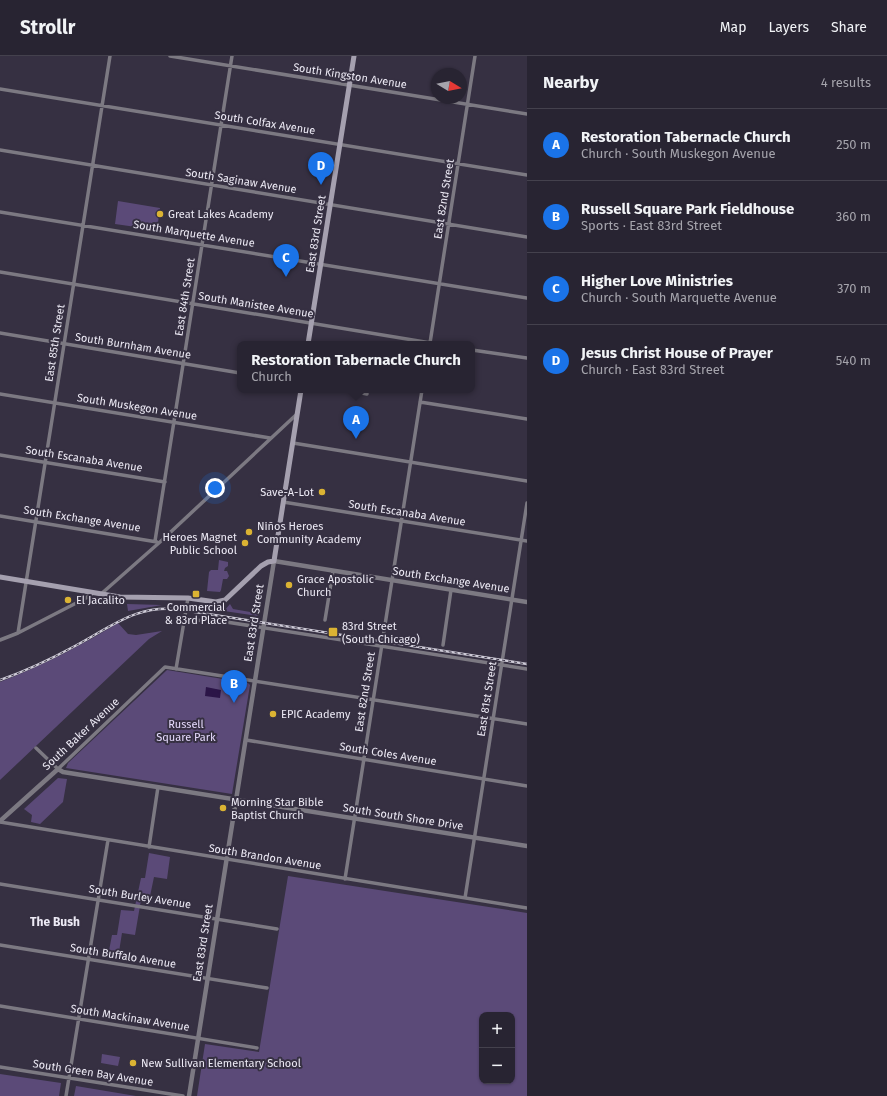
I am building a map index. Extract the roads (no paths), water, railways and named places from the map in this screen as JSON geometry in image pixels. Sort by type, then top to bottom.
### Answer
[{"type":"main road","name":"East 83rd Street","points":[[309,341],[354,56]]},
{"type":"main road","name":"East 83rd Street","points":[[274,561],[300,393]]},
{"type":"main road","points":[[0,577],[100,594],[127,597],[188,598],[220,602],[228,597],[261,566],[268,562],[274,561]]},
{"type":"street","name":"East 85th Street","points":[[18,633],[110,56]]},
{"type":"street","name":"South Kingston Avenue","points":[[170,56],[527,114]]},
{"type":"street","name":"East 84th Street","points":[[155,542],[232,56]]},
{"type":"street","name":"East 82nd Street","points":[[430,341],[475,56]]},
{"type":"street","name":"South Colfax Avenue","points":[[0,89],[527,175]]},
{"type":"street","name":"South Saginaw Avenue","points":[[0,150],[527,237]]},
{"type":"street","name":"South Marquette Avenue","points":[[0,212],[527,298]]},
{"type":"street","name":"South Manistee Avenue","points":[[0,272],[418,341]]},
{"type":"street","name":"South Burnham Avenue","points":[[0,333],[237,373]]},
{"type":"street","points":[[475,350],[527,358]]},
{"type":"street","points":[[362,393],[367,394]]},
{"type":"street","name":"East 82nd Street","points":[[345,879],[422,393]]},
{"type":"street","name":"South Muskegon Avenue","points":[[0,394],[270,438]]},
{"type":"street","points":[[420,402],[527,419]]},
{"type":"street","points":[[100,594],[160,542],[297,413]]},
{"type":"street","points":[[293,443],[527,481]]},
{"type":"street","name":"South Escanaba Avenue","points":[[0,455],[164,482]]},
{"type":"street","name":"South Escanaba Avenue","points":[[283,502],[527,541]]},
{"type":"street","name":"East 81st Street","points":[[465,898],[527,503]]},
{"type":"street","name":"South Exchange Avenue","points":[[0,516],[160,542]]},
{"type":"street","name":"South Exchange Avenue","points":[[274,561],[527,602]]},
{"type":"street","name":"East 83rd Street","points":[[189,1096],[274,561]]},
{"type":"street","points":[[325,620],[333,571]]},
{"type":"street","points":[[443,645],[451,590]]},
{"type":"street","points":[[0,640],[18,633],[86,598],[93,592]]},
{"type":"street","points":[[188,598],[176,669],[527,724]]},
{"type":"street","points":[[184,621],[215,620],[527,669]]},
{"type":"street","name":"South Baker Avenue","points":[[0,822],[165,668],[176,669]]},
{"type":"street","name":"South Coles Avenue","points":[[246,740],[527,786]]},
{"type":"street","points":[[36,748],[58,769]]},
{"type":"street","name":"South South Shore Drive","points":[[58,769],[63,772],[527,846]]},
{"type":"street","points":[[149,847],[158,787]]},
{"type":"street","name":"South Brandon Avenue","points":[[0,822],[527,908]]},
{"type":"street","points":[[66,1096],[108,840]]},
{"type":"street","name":"South Burley Avenue","points":[[0,884],[277,929]]},
{"type":"street","name":"South Buffalo Avenue","points":[[0,945],[267,988]]},
{"type":"street","name":"South Mackinaw Avenue","points":[[0,1006],[257,1048]]},
{"type":"street","name":"South Green Bay Avenue","points":[[0,1067],[183,1096]]},
{"type":"railway","points":[[0,680],[48,660],[126,618],[138,613],[166,609],[182,610],[527,664]]},
{"type":"place","name":"Jesus Christ House of Prayer","points":[[321,185]]},
{"type":"place","name":"Great Lakes Academy","points":[[160,214]]},
{"type":"place","name":"Higher Love Ministries","points":[[286,277]]},
{"type":"place","name":"Restoration Tabernacle Church","points":[[356,439]]},
{"type":"place","name":"Save-A-Lot","points":[[322,492]]},
{"type":"place","name":"Niños Heroes Community Academy","points":[[249,532]]},
{"type":"place","name":"Heroes Magnet Public School","points":[[245,543]]},
{"type":"place","name":"Grace Apostolic Church","points":[[289,585]]},
{"type":"place","name":"Commercial & 83rd Place","points":[[196,594]]},
{"type":"place","name":"El Jacalito","points":[[68,600]]},
{"type":"place","name":"83rd Street (South Chicago)","points":[[333,632]]},
{"type":"place","name":"Russell Square Park Fieldhouse","points":[[234,703]]},
{"type":"place","name":"EPIC Academy","points":[[273,714]]},
{"type":"place","name":"Morning Star Bible Baptist Church","points":[[223,808]]},
{"type":"place","name":"New Sullivan Elementary School","points":[[133,1063]]},
{"type":"district","name":"The Bush","points":[[55,922]]},
{"type":"park label","name":"Russell Square Park","points":[[186,730]]}]
